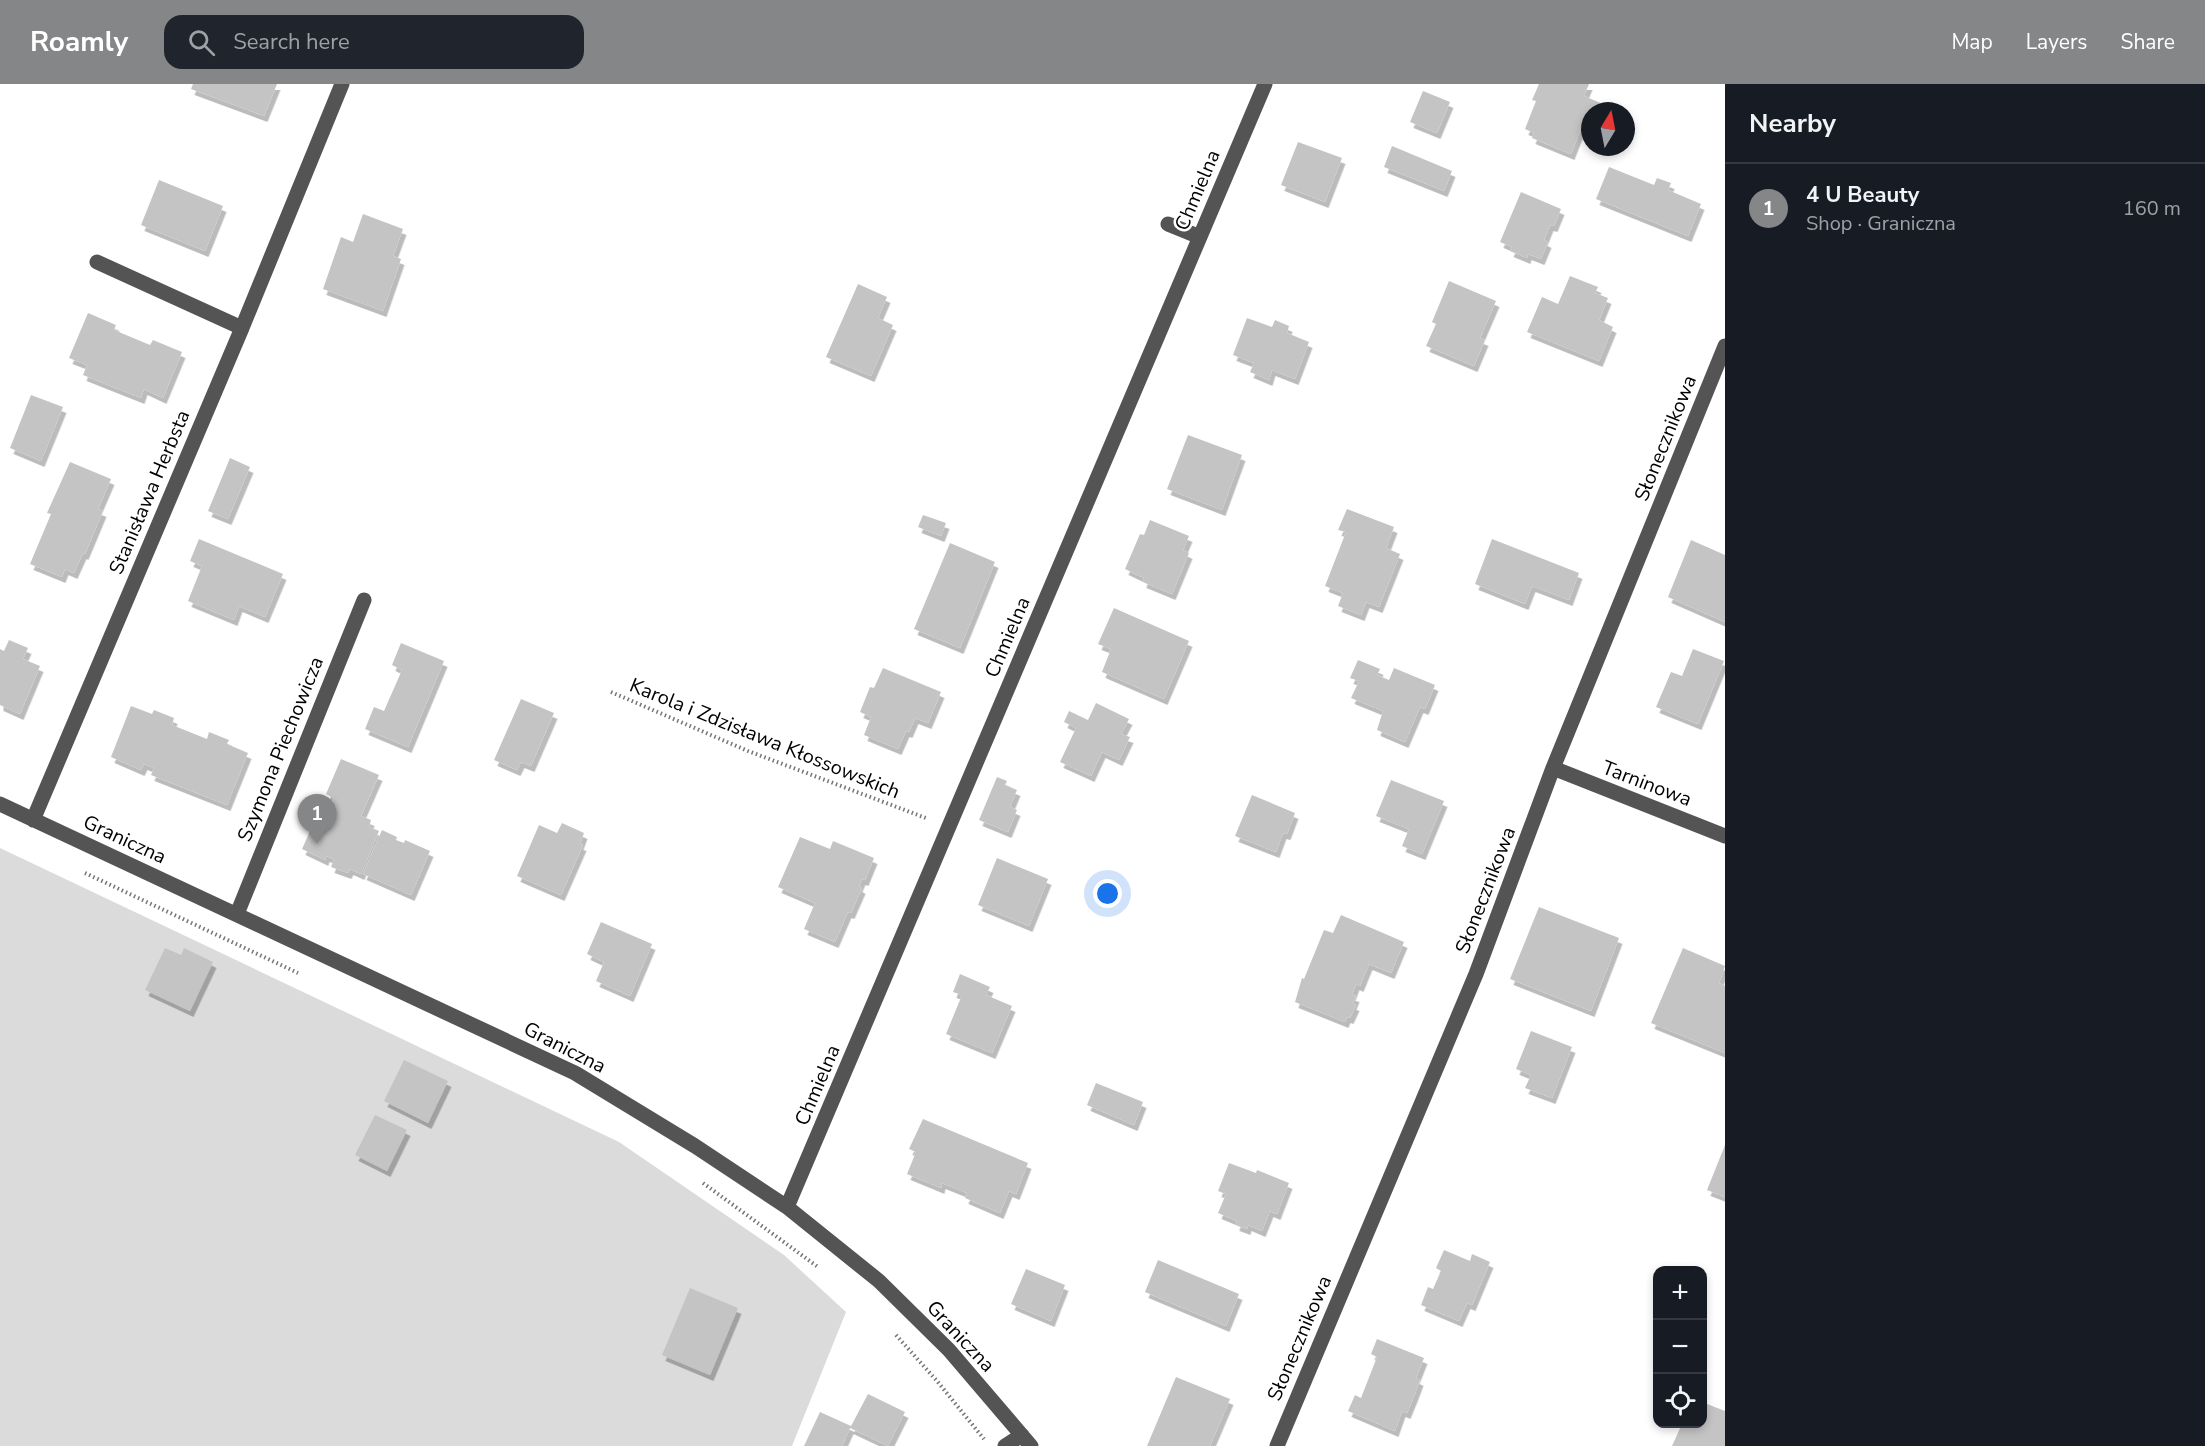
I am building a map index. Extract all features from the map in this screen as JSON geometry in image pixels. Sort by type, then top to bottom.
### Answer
[{"type":"street","name":"Stanisława Herbsta","points":[[33,820],[242,328],[342,84]]},
{"type":"street","name":"Chmielna","points":[[787,1207],[1265,84]]},
{"type":"street","points":[[1168,224],[1200,237]]},
{"type":"street","points":[[97,262],[242,328]]},
{"type":"street","name":"Słonecznikowa","points":[[1277,1446],[1476,974],[1553,768],[1725,346]]},
{"type":"street","name":"Szymona Piechowicza","points":[[237,914],[364,600]]},
{"type":"street","name":"Tarninowa","points":[[1553,768],[1725,836]]},
{"type":"street","name":"Graniczna","points":[[0,804],[575,1073],[649,1117],[787,1207],[879,1281],[949,1350],[1027,1441]]},
{"type":"street","points":[[1005,1446],[1027,1441]]},
{"type":"path","name":"Karola i Zdzisława Kłossowskich","points":[[611,692],[748,751],[909,811]]},
{"type":"path","points":[[84,873],[308,977]]},
{"type":"path","points":[[694,1177],[826,1272]]},
{"type":"path","points":[[894,1333],[990,1446]]},
{"type":"shaded area","points":[[0,848],[619,1142],[784,1255],[846,1312],[792,1446],[0,1446]]},
{"type":"building","points":[[193,84],[277,84],[264,116],[191,89]]},
{"type":"building","points":[[1539,84],[1589,84],[1584,96],[1598,102],[1581,102],[1581,131],[1571,154],[1532,138],[1534,133],[1525,129],[1536,101],[1532,100]]},
{"type":"building","points":[[1423,91],[1450,102],[1437,133],[1410,122]]},
{"type":"building","points":[[1298,142],[1342,158],[1325,202],[1281,185]]},
{"type":"building","points":[[1392,146],[1452,171],[1444,191],[1384,167]]},
{"type":"building","points":[[1609,167],[1654,185],[1657,178],[1671,183],[1668,190],[1701,204],[1688,236],[1596,199]]},
{"type":"building","points":[[159,180],[223,206],[205,251],[141,225]]},
{"type":"building","points":[[1521,192],[1561,209],[1554,226],[1550,225],[1544,240],[1548,242],[1541,259],[1528,254],[1527,258],[1510,251],[1512,247],[1500,242]]},
{"type":"building","points":[[363,214],[403,229],[393,256],[401,259],[383,311],[323,289],[341,237],[353,242]]},
{"type":"building","points":[[1570,276],[1598,287],[1595,293],[1608,298],[1599,320],[1613,327],[1599,361],[1527,332],[1542,297],[1558,304]]},
{"type":"building","points":[[1449,281],[1496,301],[1480,338],[1485,340],[1474,366],[1426,346],[1436,324],[1432,322]]},
{"type":"building","points":[[858,284],[887,297],[878,318],[893,325],[871,376],[826,357]]},
{"type":"building","points":[[88,313],[116,325],[114,330],[150,345],[153,340],[182,352],[163,398],[144,389],[141,398],[83,375],[87,365],[69,358]]},
{"type":"building","points":[[1247,318],[1272,327],[1275,320],[1289,326],[1287,333],[1309,342],[1295,379],[1272,370],[1269,380],[1250,372],[1254,363],[1233,355]]},
{"type":"building","points":[[31,395],[63,407],[41,461],[10,448]]},
{"type":"building","points":[[1188,435],[1242,455],[1222,510],[1167,489]]},
{"type":"building","points":[[230,458],[250,467],[228,519],[208,511]]},
{"type":"building","points":[[70,462],[111,479],[98,509],[103,511],[85,554],[83,553],[74,573],[65,569],[62,577],[30,564],[51,514],[47,513]]},
{"type":"building","points":[[1347,509],[1394,527],[1386,548],[1400,554],[1379,607],[1366,602],[1361,615],[1338,606],[1343,593],[1325,586],[1346,532],[1338,530]]},
{"type":"building","points":[[923,515],[946,523],[941,536],[918,527]]},
{"type":"building","points":[[1150,520],[1189,536],[1183,550],[1189,553],[1172,594],[1143,582],[1144,578],[1125,569],[1140,534],[1144,535]]},
{"type":"building","points":[[199,539],[283,574],[265,617],[239,606],[234,620],[188,601],[202,566],[190,561]]},
{"type":"building","points":[[1492,539],[1579,573],[1569,600],[1532,586],[1525,604],[1475,584]]},
{"type":"building","points":[[1691,540],[1725,555],[1725,622],[1668,597]]},
{"type":"building","points":[[950,543],[995,562],[960,648],[914,629]]},
{"type":"building","points":[[1114,608],[1189,641],[1164,699],[1102,672],[1111,649],[1098,644]]},
{"type":"building","points":[[9,640],[28,648],[23,659],[40,666],[20,714],[0,705],[0,649],[4,651]]},
{"type":"building","points":[[401,643],[444,661],[408,747],[365,729],[374,707],[384,711],[402,670],[392,665]]},
{"type":"building","points":[[1693,649],[1724,661],[1698,724],[1656,707],[1671,672],[1682,676]]},
{"type":"building","points":[[1358,660],[1380,669],[1377,675],[1389,680],[1394,668],[1435,685],[1425,709],[1420,707],[1405,742],[1377,730],[1383,711],[1351,698],[1359,681],[1350,678]]},
{"type":"building","points":[[883,668],[941,692],[928,723],[915,718],[898,749],[864,735],[871,717],[860,712],[870,687],[874,688]]},
{"type":"building","points":[[521,699],[554,713],[531,766],[521,762],[517,770],[494,760]]},
{"type":"building","points":[[1096,703],[1129,719],[1121,734],[1130,737],[1119,760],[1102,752],[1091,776],[1060,762],[1076,728],[1064,722],[1069,711],[1088,720]]},
{"type":"building","points":[[131,706],[152,714],[154,710],[174,718],[172,725],[207,739],[209,732],[229,740],[227,744],[248,753],[227,805],[151,775],[154,768],[144,764],[141,770],[111,757]]},
{"type":"building","points":[[341,759],[379,775],[361,816],[371,820],[369,827],[379,831],[361,874],[350,869],[348,873],[331,867],[334,859],[326,856],[325,860],[302,849],[324,800],[332,803],[334,798],[326,794]]},
{"type":"building","points":[[997,777],[1007,781],[1005,785],[1017,790],[1010,807],[1017,810],[1008,832],[979,820]]},
{"type":"building","points":[[1391,780],[1444,801],[1422,854],[1402,846],[1409,829],[1376,816]]},
{"type":"building","points":[[1252,795],[1295,813],[1287,834],[1283,833],[1276,852],[1235,836]]},
{"type":"building","points":[[562,823],[584,833],[580,844],[583,845],[561,895],[517,876],[539,825],[557,833]]},
{"type":"building","points":[[382,830],[397,837],[396,840],[404,843],[405,840],[430,851],[411,895],[363,874]]},
{"type":"building","points":[[800,837],[830,849],[833,841],[874,858],[865,880],[862,879],[859,886],[862,888],[851,913],[848,912],[835,942],[804,929],[815,903],[778,887]]},
{"type":"building","points":[[997,858],[1048,879],[1029,926],[978,905]]},
{"type":"building","points":[[1539,907],[1619,938],[1591,1011],[1510,979]]},
{"type":"building","points":[[1341,915],[1404,942],[1391,973],[1369,964],[1360,986],[1356,984],[1352,995],[1356,996],[1353,1004],[1356,1005],[1350,1018],[1347,1017],[1345,1022],[1295,1002],[1302,978],[1304,979],[1324,930],[1333,933]]},
{"type":"building","points":[[601,922],[652,944],[630,996],[596,981],[604,962],[587,954]]},
{"type":"building","points":[[165,948],[181,955],[184,948],[213,962],[190,1011],[145,990]]},
{"type":"building","points":[[1683,948],[1725,966],[1719,983],[1725,986],[1725,1053],[1651,1023]]},
{"type":"building","points":[[960,974],[990,987],[986,995],[1012,1006],[992,1053],[946,1034],[962,995],[953,992]]},
{"type":"building","points":[[1531,1031],[1572,1047],[1552,1098],[1525,1088],[1531,1075],[1516,1069]]},
{"type":"building","points":[[404,1060],[448,1081],[428,1123],[384,1101]]},
{"type":"building","points":[[1096,1083],[1143,1102],[1134,1125],[1087,1105]]},
{"type":"building","points":[[375,1115],[407,1130],[387,1171],[355,1155]]},
{"type":"building","points":[[923,1119],[1028,1163],[1016,1194],[1009,1191],[1000,1213],[965,1198],[967,1193],[942,1183],[941,1188],[907,1174],[916,1152],[909,1149]]},
{"type":"building","points":[[1725,1145],[1725,1197],[1707,1190]]},
{"type":"building","points":[[1229,1163],[1256,1173],[1257,1170],[1289,1183],[1277,1214],[1270,1211],[1262,1231],[1248,1225],[1247,1229],[1236,1225],[1237,1221],[1218,1213],[1226,1194],[1218,1191]]},
{"type":"building","points":[[1444,1250],[1470,1261],[1472,1254],[1490,1262],[1472,1305],[1467,1303],[1459,1321],[1421,1305],[1428,1287],[1433,1289],[1441,1271],[1436,1268]]},
{"type":"building","points":[[1158,1260],[1239,1294],[1226,1326],[1145,1292]]},
{"type":"building","points":[[1026,1269],[1065,1285],[1051,1321],[1011,1304]]},
{"type":"building","points":[[690,1288],[738,1308],[710,1375],[662,1355]]},
{"type":"building","points":[[1377,1339],[1424,1358],[1416,1378],[1420,1380],[1414,1396],[1407,1413],[1402,1411],[1395,1431],[1348,1411],[1355,1395],[1361,1398],[1377,1357],[1371,1354]]},
{"type":"building","points":[[1176,1377],[1230,1399],[1210,1446],[1147,1446]]},
{"type":"building","points":[[868,1394],[905,1412],[888,1446],[850,1428]]},
{"type":"building","points":[[1707,1404],[1725,1411],[1725,1446],[1672,1446],[1680,1428],[1707,1428]]},
{"type":"building","points":[[820,1412],[851,1426],[842,1446],[804,1446]]},
{"type":"place","name":"4 U Beauty","points":[[317,844]]}]
